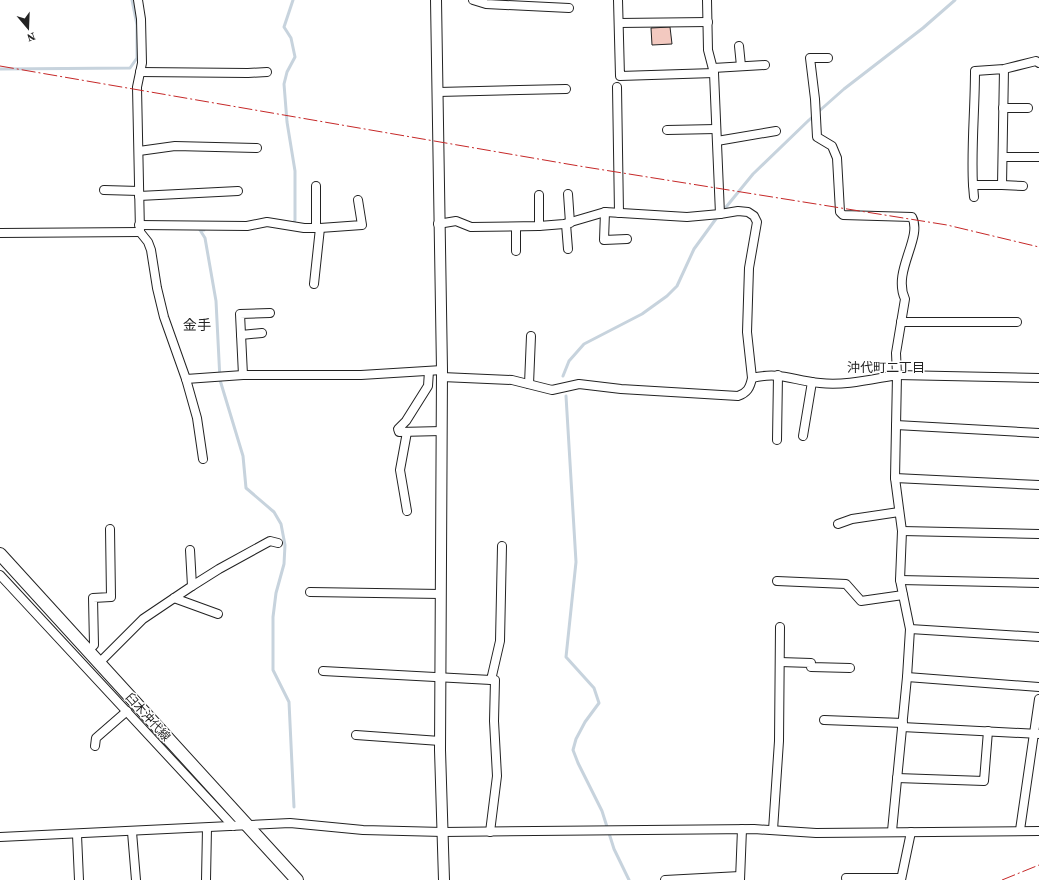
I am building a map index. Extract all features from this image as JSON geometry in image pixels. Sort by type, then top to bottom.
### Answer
[{"type":"main road","name":"臼木沖代線","points":[[0,554],[297,880]]},
{"type":"street","points":[[138,0],[141,19],[142,63],[137,87],[140,228],[151,250],[156,288],[164,317],[186,379],[197,418],[203,459]]},
{"type":"street","points":[[436,0],[438,224],[441,266],[442,374],[440,741],[444,880]]},
{"type":"street","points":[[473,0],[486,4],[569,8]]},
{"type":"street","points":[[618,0],[620,76],[713,71],[741,66],[765,65]]},
{"type":"street","points":[[707,0],[708,50],[713,71],[720,214]]},
{"type":"street","points":[[619,23],[708,22]]},
{"type":"street","points":[[739,46],[741,66]]},
{"type":"street","points":[[828,58],[806,57],[815,99],[817,137],[832,146],[837,158],[840,212],[843,215],[912,217],[915,223],[914,236],[902,272],[903,293],[905,299],[896,353],[895,478],[902,532],[900,580],[910,629],[907,677],[892,831]]},
{"type":"street","points":[[974,197],[972,163],[974,147],[975,72],[1004,69],[1036,61],[1039,63]]},
{"type":"street","points":[[1002,185],[1004,69]]},
{"type":"street","points":[[140,72],[248,74],[267,72]]},
{"type":"street","points":[[617,87],[619,213]]},
{"type":"street","points":[[438,92],[566,89]]},
{"type":"street","points":[[1003,108],[1028,108]]},
{"type":"street","points":[[667,130],[716,129]]},
{"type":"street","points":[[717,141],[776,131]]},
{"type":"street","points":[[139,151],[175,146],[258,148]]},
{"type":"street","points":[[1002,157],[1039,157]]},
{"type":"street","points":[[973,185],[1023,186]]},
{"type":"street","points":[[314,284],[318,228],[316,186]]},
{"type":"street","points":[[104,190],[139,194],[238,191]]},
{"type":"street","points":[[568,194],[568,249]]},
{"type":"street","points":[[539,195],[539,226]]},
{"type":"street","points":[[0,233],[247,226],[267,222],[318,228],[362,225],[358,200]]},
{"type":"street","points":[[186,379],[243,375],[361,375],[429,371],[442,374],[512,380],[552,390],[578,384],[621,389],[738,396],[745,394],[750,386],[752,378],[747,332],[749,268],[756,222],[754,216],[748,212],[738,211],[688,217],[605,212],[568,223],[516,228],[471,227],[456,221],[438,224]]},
{"type":"street","points":[[605,212],[604,240],[627,240]]},
{"type":"street","points":[[516,228],[516,251]]},
{"type":"street","points":[[243,375],[240,314],[270,313]]},
{"type":"street","points":[[901,322],[1017,322]]},
{"type":"street","points":[[241,335],[262,333]]},
{"type":"street","points":[[529,384],[531,336]]},
{"type":"street","points":[[429,371],[428,386],[406,421],[398,429],[399,432],[442,431]]},
{"type":"street","points":[[752,378],[767,375],[778,375],[812,382],[839,384],[897,375],[1039,378]]},
{"type":"street","points":[[777,440],[778,375]]},
{"type":"street","points":[[803,436],[812,382]]},
{"type":"street","points":[[896,425],[1039,433]]},
{"type":"street","points":[[407,432],[400,470],[407,511]]},
{"type":"street","points":[[895,478],[1039,486]]},
{"type":"street","points":[[838,524],[852,519],[899,512]]},
{"type":"street","points":[[88,651],[94,645],[93,598],[112,597],[110,529]]},
{"type":"street","points":[[902,532],[1039,534]]},
{"type":"street","points":[[99,663],[143,619],[174,598],[219,569],[270,541],[278,543]]},
{"type":"street","points":[[491,680],[500,641],[502,546]]},
{"type":"street","points":[[190,550],[192,586]]},
{"type":"street","points":[[0,575],[233,826]]},
{"type":"street","points":[[900,580],[1039,583]]},
{"type":"street","points":[[777,581],[846,584],[861,601],[903,595]]},
{"type":"street","points":[[310,592],[441,594]]},
{"type":"street","points":[[174,598],[218,614]]},
{"type":"street","points":[[773,830],[779,741],[780,627]]},
{"type":"street","points":[[910,629],[1039,637]]},
{"type":"street","points":[[780,662],[811,663],[811,667],[850,668]]},
{"type":"street","points":[[323,671],[495,680],[494,722],[497,776],[490,832]]},
{"type":"street","points":[[907,677],[1039,687]]},
{"type":"street","points":[[1020,830],[1037,734],[1039,699]]},
{"type":"street","points":[[95,746],[96,738],[127,711]]},
{"type":"street","points":[[824,720],[1037,734]]},
{"type":"street","points":[[897,778],[984,781],[988,731]]},
{"type":"street","points":[[356,735],[440,741]]},
{"type":"street","points":[[0,837],[77,835],[290,823],[363,830],[443,832],[742,829],[816,833],[892,831],[1039,831]]},
{"type":"street","points":[[206,828],[206,880]]},
{"type":"street","points":[[665,880],[740,878],[742,829]]},
{"type":"street","points":[[132,832],[136,880]]},
{"type":"street","points":[[846,878],[901,879],[911,832]]},
{"type":"street","points":[[77,835],[79,880]]},
{"type":"building","points":[[670,27],[672,44],[652,45],[651,28]]},
{"type":"waterway","points":[[0,69],[130,68],[137,58],[137,25],[132,0]]},
{"type":"waterway","points":[[293,0],[284,27],[291,38],[295,57],[287,72],[284,84],[287,122],[295,171],[295,220],[293,225]]},
{"type":"waterway","points":[[722,212],[753,174],[809,120],[844,89],[923,28],[955,0]]},
{"type":"waterway","points":[[563,376],[569,361],[584,344],[642,314],[667,296],[677,286],[694,249],[718,216]]},
{"type":"waterway","points":[[204,230],[200,230],[205,238],[216,301],[220,380],[243,456],[246,488],[274,512],[281,524],[285,545],[284,564],[276,593],[273,617],[273,670],[289,702],[294,807]]},
{"type":"waterway","points":[[566,396],[576,562],[566,657],[594,688],[599,703],[585,722],[576,739],[573,750],[602,811],[614,849],[629,880]]},
{"type":"power","points":[[0,66],[579,166],[947,225],[1039,247]]},
{"type":"power","points":[[1002,880],[1039,865]]},
{"type":"district","name":"金手","points":[[197,325]]},
{"type":"district","name":"沖代町二丁目","points":[[886,367]]}]
